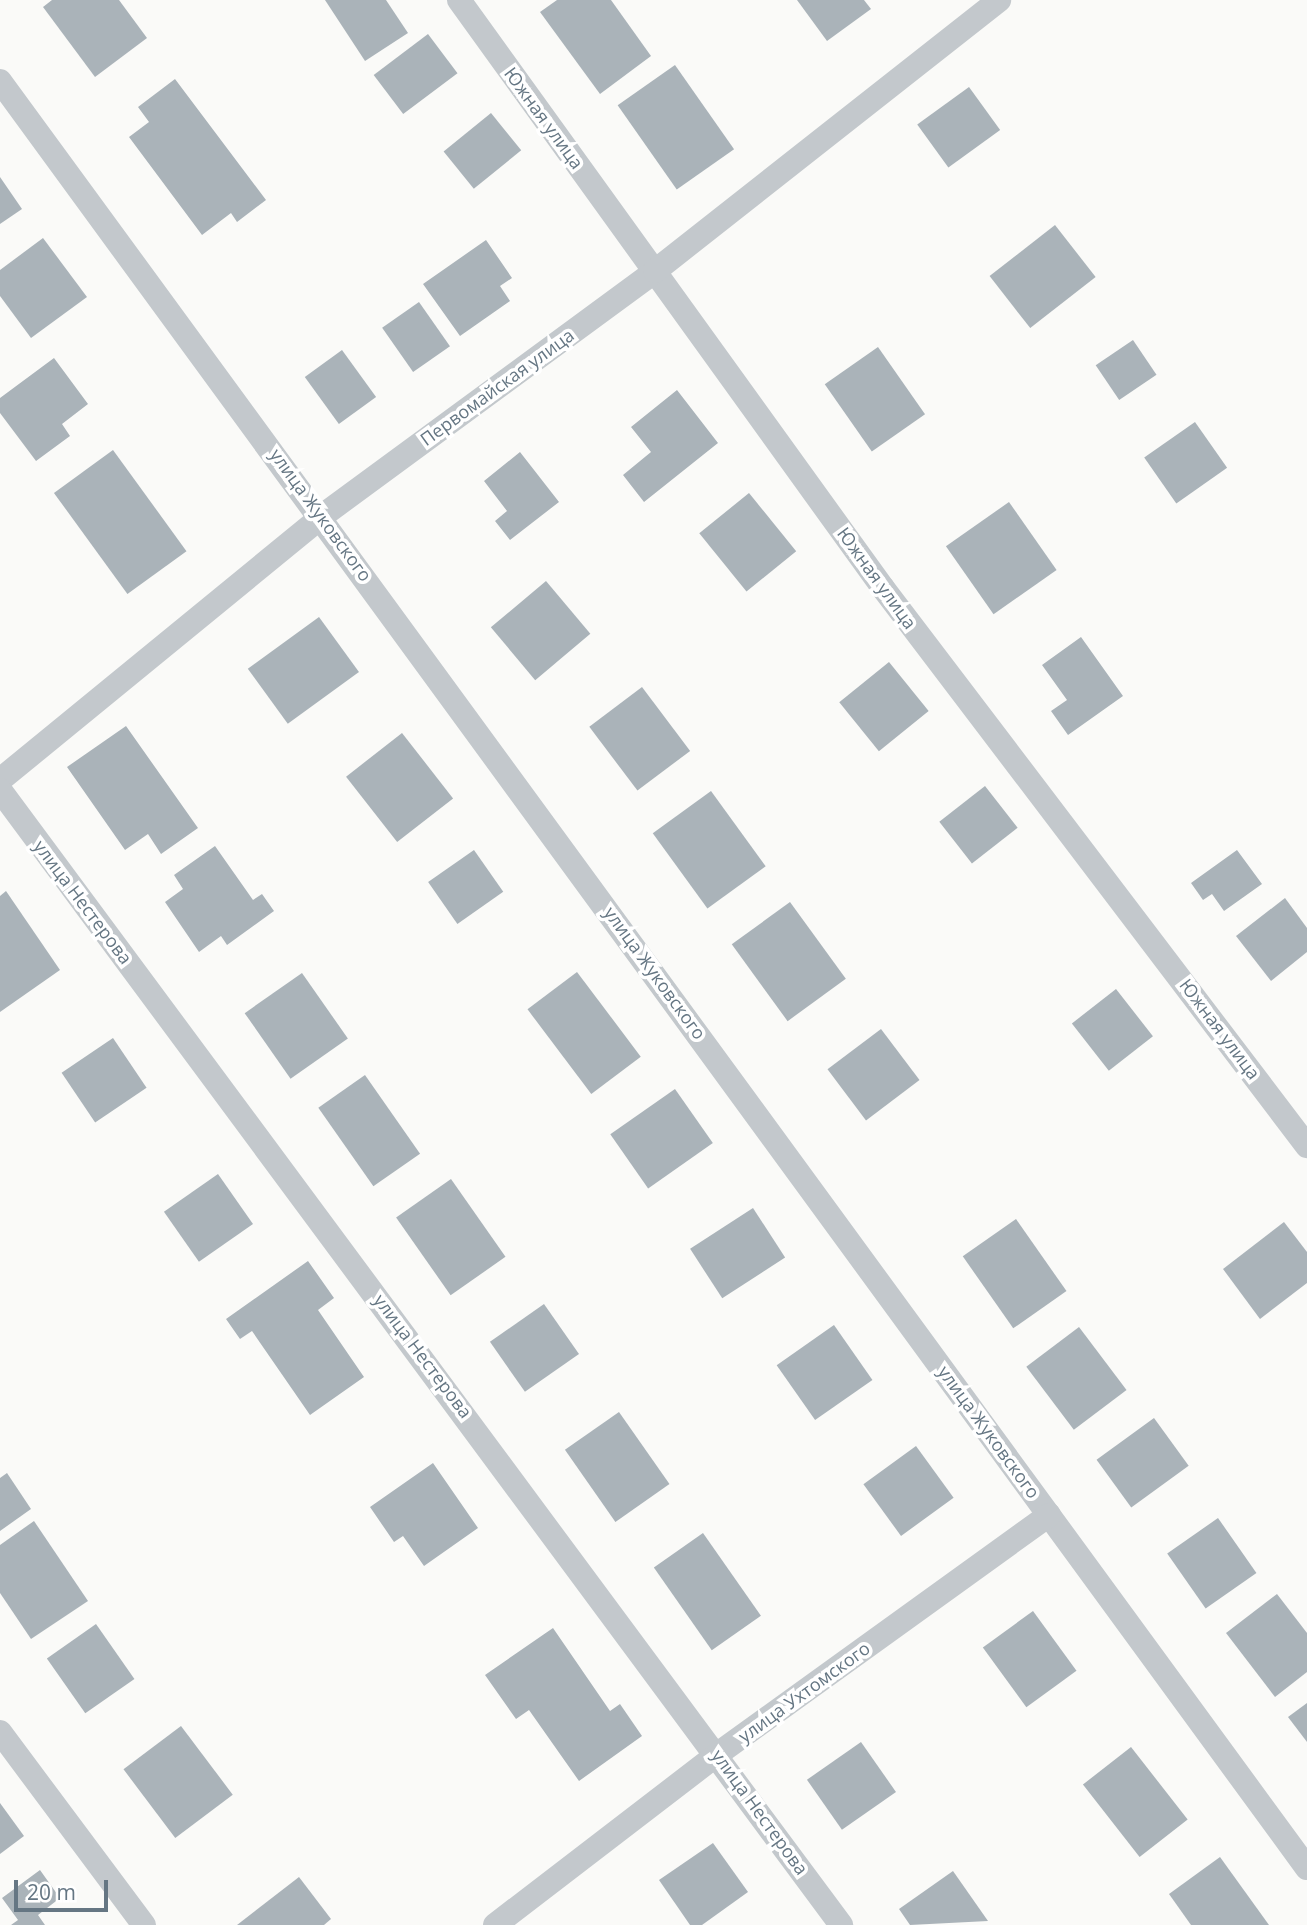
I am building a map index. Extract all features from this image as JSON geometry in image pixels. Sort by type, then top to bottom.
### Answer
[{"type":"street","name":"Южная улица","points":[[459,0],[883,588],[1307,1146]]},
{"type":"street","name":"Первомайская улица","points":[[0,780],[322,516],[655,271],[999,0]]},
{"type":"street","name":"улица Жуковского","points":[[0,81],[322,516],[1307,1868]]},
{"type":"street","name":"улица Нестерова","points":[[0,790],[719,1753],[842,1925]]},
{"type":"street","name":"улица Ухтомского","points":[[495,1925],[719,1753],[1049,1515]]},
{"type":"street","points":[[0,1732],[144,1925]]},
{"type":"building","points":[[52,0],[119,0],[147,38],[95,77],[43,7]]},
{"type":"building","points":[[325,0],[386,0],[408,33],[365,61]]},
{"type":"building","points":[[557,0],[611,0],[651,56],[600,94],[540,12]]},
{"type":"building","points":[[797,0],[864,0],[871,9],[827,41]]},
{"type":"building","points":[[428,34],[457,73],[403,114],[374,75]]},
{"type":"building","points":[[675,65],[734,149],[677,190],[618,105]]},
{"type":"building","points":[[175,79],[266,200],[237,222],[231,213],[202,235],[129,137],[149,122],[138,107]]},
{"type":"building","points":[[969,87],[1000,130],[948,167],[917,125]]},
{"type":"building","points":[[491,113],[521,150],[474,189],[444,151]]},
{"type":"building","points":[[0,177],[22,209],[0,224]]},
{"type":"building","points":[[1055,225],[1096,277],[1030,328],[990,276]]},
{"type":"building","points":[[43,238],[87,297],[31,338],[0,296],[0,270]]},
{"type":"building","points":[[486,240],[512,278],[500,286],[510,301],[460,336],[423,284]]},
{"type":"building","points":[[419,302],[450,346],[413,372],[382,328]]},
{"type":"building","points":[[1133,340],[1156,375],[1119,400],[1096,365]]},
{"type":"building","points":[[878,347],[925,414],[872,451],[825,384]]},
{"type":"building","points":[[342,350],[376,397],[339,424],[305,377]]},
{"type":"building","points":[[54,358],[88,404],[62,424],[70,436],[36,461],[0,413],[0,398]]},
{"type":"building","points":[[677,390],[718,443],[644,502],[623,475],[651,452],[631,427]]},
{"type":"building","points":[[1195,422],[1227,468],[1176,503],[1144,458]]},
{"type":"building","points":[[113,450],[186,551],[127,594],[54,493]]},
{"type":"building","points":[[520,452],[559,502],[510,540],[495,521],[507,511],[484,481]]},
{"type":"building","points":[[749,493],[796,551],[746,592],[699,533]]},
{"type":"building","points":[[1009,502],[1057,570],[994,614],[946,546]]},
{"type":"building","points":[[546,581],[590,634],[535,680],[491,627]]},
{"type":"building","points":[[319,617],[359,672],[288,724],[248,669]]},
{"type":"building","points":[[1081,637],[1123,696],[1068,735],[1051,711],[1067,700],[1042,665]]},
{"type":"building","points":[[889,662],[929,711],[879,751],[839,702]]},
{"type":"building","points":[[642,687],[690,751],[637,791],[589,727]]},
{"type":"building","points":[[126,726],[198,828],[161,854],[148,834],[125,850],[67,767]]},
{"type":"building","points":[[402,733],[453,798],[397,842],[346,777]]},
{"type":"building","points":[[985,786],[1018,828],[972,863],[939,822]]},
{"type":"building","points":[[711,791],[766,866],[707,909],[653,833]]},
{"type":"building","points":[[215,846],[253,900],[262,894],[274,911],[227,945],[221,936],[199,952],[165,902],[183,889],[174,875]]},
{"type":"building","points":[[474,850],[503,892],[457,924],[428,882]]},
{"type":"building","points":[[1237,850],[1262,884],[1224,911],[1212,894],[1203,900],[1191,883]]},
{"type":"building","points":[[6,891],[60,970],[0,1012],[0,896]]},
{"type":"building","points":[[1285,898],[1307,928],[1307,952],[1271,981],[1236,936]]},
{"type":"building","points":[[790,902],[846,979],[788,1021],[732,944]]},
{"type":"building","points":[[577,972],[641,1057],[591,1094],[527,1009]]},
{"type":"building","points":[[302,973],[348,1039],[291,1079],[245,1013]]},
{"type":"building","points":[[1116,989],[1153,1036],[1109,1071],[1072,1023]]},
{"type":"building","points":[[881,1029],[920,1080],[866,1120],[827,1069]]},
{"type":"building","points":[[113,1038],[147,1088],[95,1122],[62,1073]]},
{"type":"building","points":[[365,1075],[420,1154],[373,1186],[318,1108]]},
{"type":"building","points":[[675,1089],[713,1143],[648,1188],[610,1134]]},
{"type":"building","points":[[218,1174],[253,1224],[199,1262],[164,1212]]},
{"type":"building","points":[[451,1179],[505,1257],[451,1295],[396,1217]]},
{"type":"building","points":[[753,1208],[785,1257],[722,1298],[690,1249]]},
{"type":"building","points":[[1016,1219],[1066,1291],[1013,1328],[963,1256]]},
{"type":"building","points":[[1284,1222],[1307,1252],[1307,1283],[1260,1319],[1223,1269]]},
{"type":"building","points":[[308,1261],[334,1298],[318,1310],[364,1377],[310,1415],[252,1331],[240,1339],[226,1319]]},
{"type":"building","points":[[544,1304],[579,1354],[525,1392],[490,1342]]},
{"type":"building","points":[[834,1325],[872,1380],[815,1420],[777,1365]]},
{"type":"building","points":[[1079,1327],[1127,1390],[1074,1430],[1026,1367]]},
{"type":"building","points":[[619,1412],[669,1484],[615,1522],[565,1450]]},
{"type":"building","points":[[1154,1418],[1189,1466],[1131,1507],[1097,1460]]},
{"type":"building","points":[[916,1446],[954,1498],[901,1536],[863,1484]]},
{"type":"building","points":[[433,1463],[478,1528],[424,1566],[403,1536],[394,1542],[370,1507]]},
{"type":"building","points":[[7,1473],[31,1509],[0,1531],[0,1478]]},
{"type":"building","points":[[1218,1518],[1256,1573],[1206,1608],[1167,1554]]},
{"type":"building","points":[[34,1521],[88,1601],[31,1639],[0,1593],[0,1545]]},
{"type":"building","points":[[703,1533],[761,1616],[712,1650],[654,1567]]},
{"type":"building","points":[[1277,1594],[1307,1633],[1307,1672],[1275,1697],[1226,1633]]},
{"type":"building","points":[[1033,1611],[1076,1671],[1026,1707],[983,1647]]},
{"type":"building","points":[[96,1624],[134,1679],[85,1713],[47,1658]]},
{"type":"building","points":[[553,1628],[610,1711],[620,1704],[642,1736],[579,1781],[529,1710],[516,1719],[485,1675]]},
{"type":"building","points":[[1307,1703],[1307,1742],[1288,1717]]},
{"type":"building","points":[[181,1726],[233,1795],[175,1838],[123,1769]]},
{"type":"building","points":[[861,1742],[896,1792],[842,1830],[807,1780]]},
{"type":"building","points":[[1131,1747],[1188,1819],[1140,1857],[1083,1785]]},
{"type":"building","points":[[0,1803],[24,1836],[0,1854]]},
{"type":"building","points":[[713,1843],[748,1892],[702,1925],[690,1925],[659,1880]]},
{"type":"building","points":[[1220,1857],[1269,1925],[1191,1925],[1169,1894]]},
{"type":"building","points":[[40,1870],[60,1898],[38,1915],[45,1925],[11,1925],[18,1920],[2,1898]]},
{"type":"building","points":[[953,1871],[988,1921],[910,1925],[899,1909]]},
{"type":"building","points":[[299,1877],[331,1919],[324,1925],[237,1925]]}]
